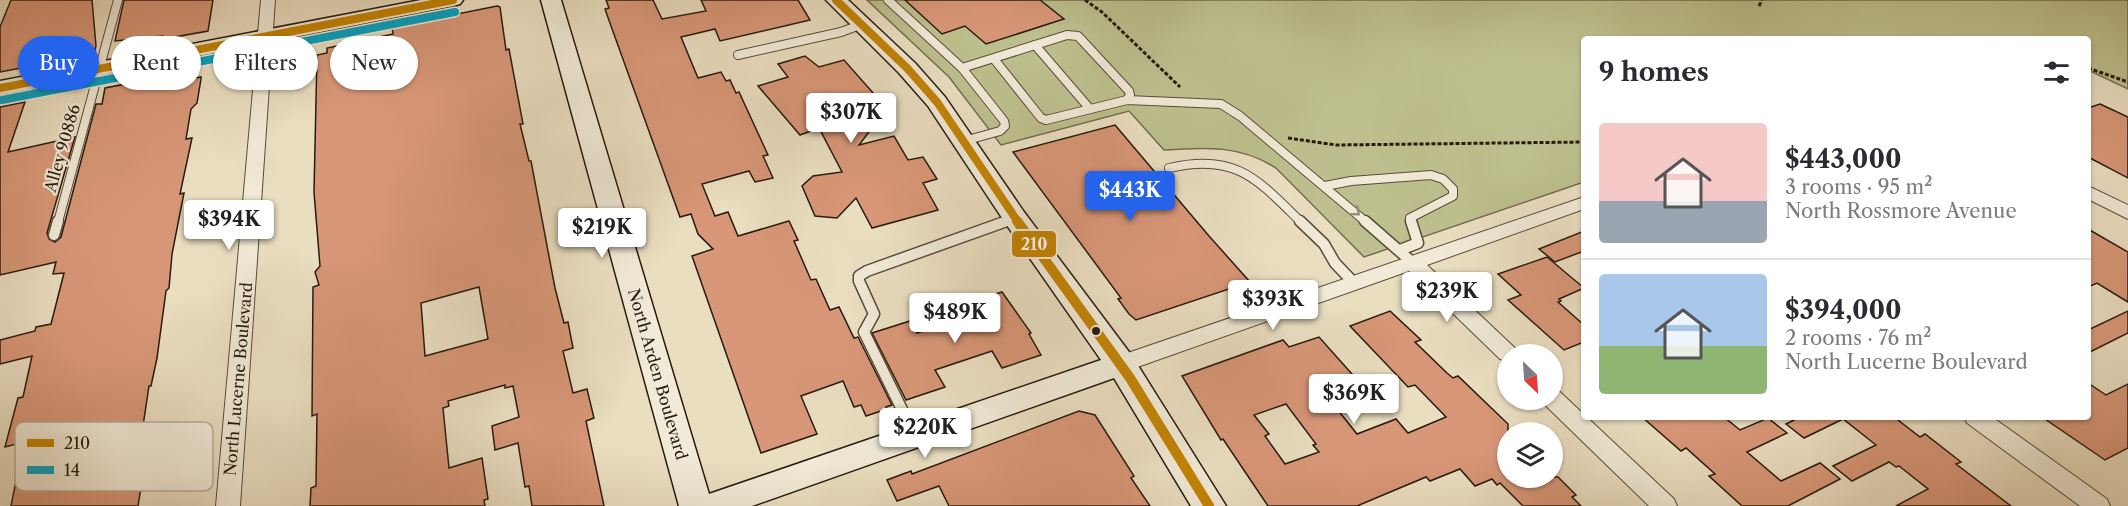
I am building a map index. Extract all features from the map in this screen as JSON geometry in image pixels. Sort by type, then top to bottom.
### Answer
[{"type":"main road","points":[[270,36],[453,0]]},
{"type":"main road","name":"North Arden Boulevard","points":[[551,0],[696,506]]},
{"type":"main road","points":[[836,0],[922,84],[964,141],[1015,218],[1121,364],[1209,506]]},
{"type":"main road","points":[[0,88],[213,47]]},
{"type":"main road","points":[[713,506],[1121,364]]},
{"type":"street","name":"North Lucerne Boulevard","points":[[265,36],[268,0]]},
{"type":"street","name":"North Lucerne Boulevard","points":[[228,506],[261,90]]},
{"type":"street","points":[[2091,194],[2128,213]]},
{"type":"street","points":[[1121,364],[1354,283],[1406,256],[1581,204]]},
{"type":"street","points":[[1406,256],[1498,344]]},
{"type":"street","points":[[1563,409],[1665,506]]},
{"type":"street","points":[[1979,420],[2098,506]]},
{"type":"lane","name":"Alley 90886","points":[[54,235],[118,0]]},
{"type":"lane","points":[[888,0],[962,68],[1004,122],[1005,126],[1000,131],[964,141]]},
{"type":"lane","points":[[738,55],[841,32],[860,25]]},
{"type":"lane","points":[[962,68],[1067,35],[1078,36],[1129,91],[1130,95],[1127,100]]},
{"type":"lane","points":[[1035,45],[1090,109]]},
{"type":"lane","points":[[994,59],[1041,118],[1053,119],[1127,100],[1221,104],[1240,116],[1406,256],[1418,243],[1410,218],[1453,196],[1453,189],[1443,178],[1431,175],[1352,181],[1325,186]]},
{"type":"lane","points":[[1169,168],[1184,163],[1215,163],[1246,172],[1257,179],[1324,244],[1335,264],[1354,283]]},
{"type":"lane","points":[[915,436],[864,332],[874,314],[859,281],[859,276],[874,268],[1015,218]]},
{"type":"path","points":[[1085,0],[1102,12],[1185,92]]},
{"type":"path","points":[[1759,6],[1762,0]]},
{"type":"path","points":[[2091,69],[2128,82]]},
{"type":"path","points":[[1283,138],[1336,145],[1581,142]]},
{"type":"green space","points":[[867,0],[2128,0],[2128,89],[2091,71],[2091,36],[1581,36],[1581,183],[1364,257],[1277,169],[1251,155],[1208,148],[1164,150],[1129,111],[1001,145],[949,77]]},
{"type":"building","points":[[11,0],[92,0],[95,36],[18,36],[18,69],[0,72],[0,27]]},
{"type":"building","points":[[124,0],[213,0],[208,31],[180,36],[116,36]]},
{"type":"building","points":[[606,0],[653,0],[662,19],[706,11],[701,0],[798,0],[810,20],[720,41],[715,29],[681,37],[698,78],[721,72],[726,81],[730,80],[736,93],[739,92],[768,155],[763,156],[773,178],[755,182],[749,171],[702,184],[715,216],[728,212],[738,236],[789,221],[798,240],[794,241],[811,280],[816,279],[830,310],[839,307],[854,338],[858,337],[892,405],[886,407],[887,409],[866,416],[861,405],[854,407],[843,381],[801,396],[817,434],[761,453],[692,256],[713,249],[698,234],[691,214],[680,217],[605,9],[609,8]]},
{"type":"building","points":[[905,0],[1040,0],[1064,19],[986,44],[965,26],[942,34]]},
{"type":"building","points":[[500,7],[506,50],[509,49],[523,124],[520,124],[529,161],[531,161],[555,288],[564,323],[568,322],[573,348],[563,351],[573,393],[587,389],[594,418],[586,421],[604,506],[532,506],[529,486],[525,487],[518,443],[495,450],[492,426],[519,417],[513,386],[505,388],[505,385],[448,401],[449,406],[443,408],[449,468],[482,458],[488,499],[484,500],[485,506],[310,506],[311,488],[316,486],[317,414],[312,416],[313,287],[319,285],[315,272],[320,266],[314,192],[318,55],[327,53],[327,48],[330,47],[330,90],[418,90],[418,36],[384,36],[393,34],[392,27]],"holes":[[[479,287],[488,339],[425,356],[421,303]]]},
{"type":"building","points":[[805,56],[819,67],[844,60],[888,107],[859,145],[894,136],[908,160],[923,157],[937,179],[923,183],[938,210],[872,228],[856,198],[837,218],[815,216],[802,186],[813,176],[842,172],[819,128],[800,135],[758,86],[788,77],[778,64]]},
{"type":"building","points":[[111,87],[111,90],[199,90],[197,103],[191,109],[186,139],[192,138],[180,194],[184,193],[172,254],[169,288],[166,291],[157,358],[151,386],[149,386],[144,422],[15,422],[15,444],[5,447],[18,398],[23,397],[32,356],[0,364],[0,340],[35,331],[36,327],[51,324],[64,273],[53,274],[56,262],[0,275],[0,107],[25,102],[8,152],[75,137],[47,233],[49,239],[55,242],[61,237],[96,104],[102,104],[105,88]]},
{"type":"building","points":[[2100,104],[2128,117],[2128,178],[2091,159],[2091,107]]},
{"type":"building","points":[[1115,125],[1250,282],[1136,320],[1129,314],[1118,299],[1121,298],[1013,152]]},
{"type":"building","points":[[2091,231],[2128,252],[2128,302],[2097,283],[2091,286]]},
{"type":"building","points":[[1581,232],[1581,252],[1555,262],[1539,249]]},
{"type":"building","points":[[1547,257],[1581,285],[1581,289],[1559,299],[1561,301],[1558,302],[1581,322],[1581,343],[1564,350],[1563,344],[1557,344],[1508,300],[1521,295],[1498,274]]},
{"type":"building","points":[[1002,292],[1031,333],[1029,334],[1041,355],[1002,368],[992,351],[935,370],[945,387],[906,400],[872,333],[910,321],[917,333],[973,315],[966,303]]},
{"type":"building","points":[[1390,311],[1421,340],[1415,342],[1447,373],[1453,378],[1458,376],[1506,422],[1497,422],[1497,485],[1492,479],[1475,486],[1460,469],[1430,481],[1426,477],[1357,506],[1268,506],[1223,439],[1221,440],[1182,376],[1283,340],[1289,347],[1319,337],[1368,392],[1334,405],[1357,434],[1396,419],[1408,433],[1446,417],[1415,385],[1408,387],[1350,326]],"holes":[[[1286,404],[1316,444],[1313,445],[1319,452],[1285,464],[1265,436],[1269,434],[1254,415]]]},
{"type":"building","points":[[2128,311],[2128,333],[2091,352],[2091,329]]},
{"type":"building","points":[[2128,384],[2128,448],[2105,460],[2046,420],[2091,420],[2091,385],[2106,395]]},
{"type":"building","points":[[1079,411],[1095,415],[1134,476],[1131,478],[1150,506],[949,506],[939,486],[897,501],[887,480],[911,471],[912,474]]},
{"type":"building","points":[[1645,420],[1728,420],[1740,430],[1763,420],[1771,420],[1787,433],[1747,452],[1781,481],[1820,463],[1840,479],[1788,506],[1742,506],[1709,476],[1715,474],[1686,448],[1681,451]]},
{"type":"building","points":[[1794,420],[1841,420],[1804,438],[1786,424]]},
{"type":"building","points":[[1844,420],[1898,420],[1920,437],[1925,434],[1961,462],[1956,464],[2011,506],[1896,506],[1928,489],[1899,466],[1896,467],[1889,462],[1852,481],[1833,466],[1876,445]]},
{"type":"building","points":[[1563,482],[1576,495],[1572,497],[1581,506],[1523,506],[1505,488],[1563,488]]},
{"type":"building","points":[[15,486],[15,491],[140,491],[138,506],[11,506]]},
{"type":"transit line","name":"210","points":[[0,88],[453,0]]},
{"type":"transit line","name":"210","points":[[836,0],[907,68],[937,102],[1015,218],[1130,378],[1209,506]]},
{"type":"transit line","name":"14","points":[[2,100],[455,12]]}]
